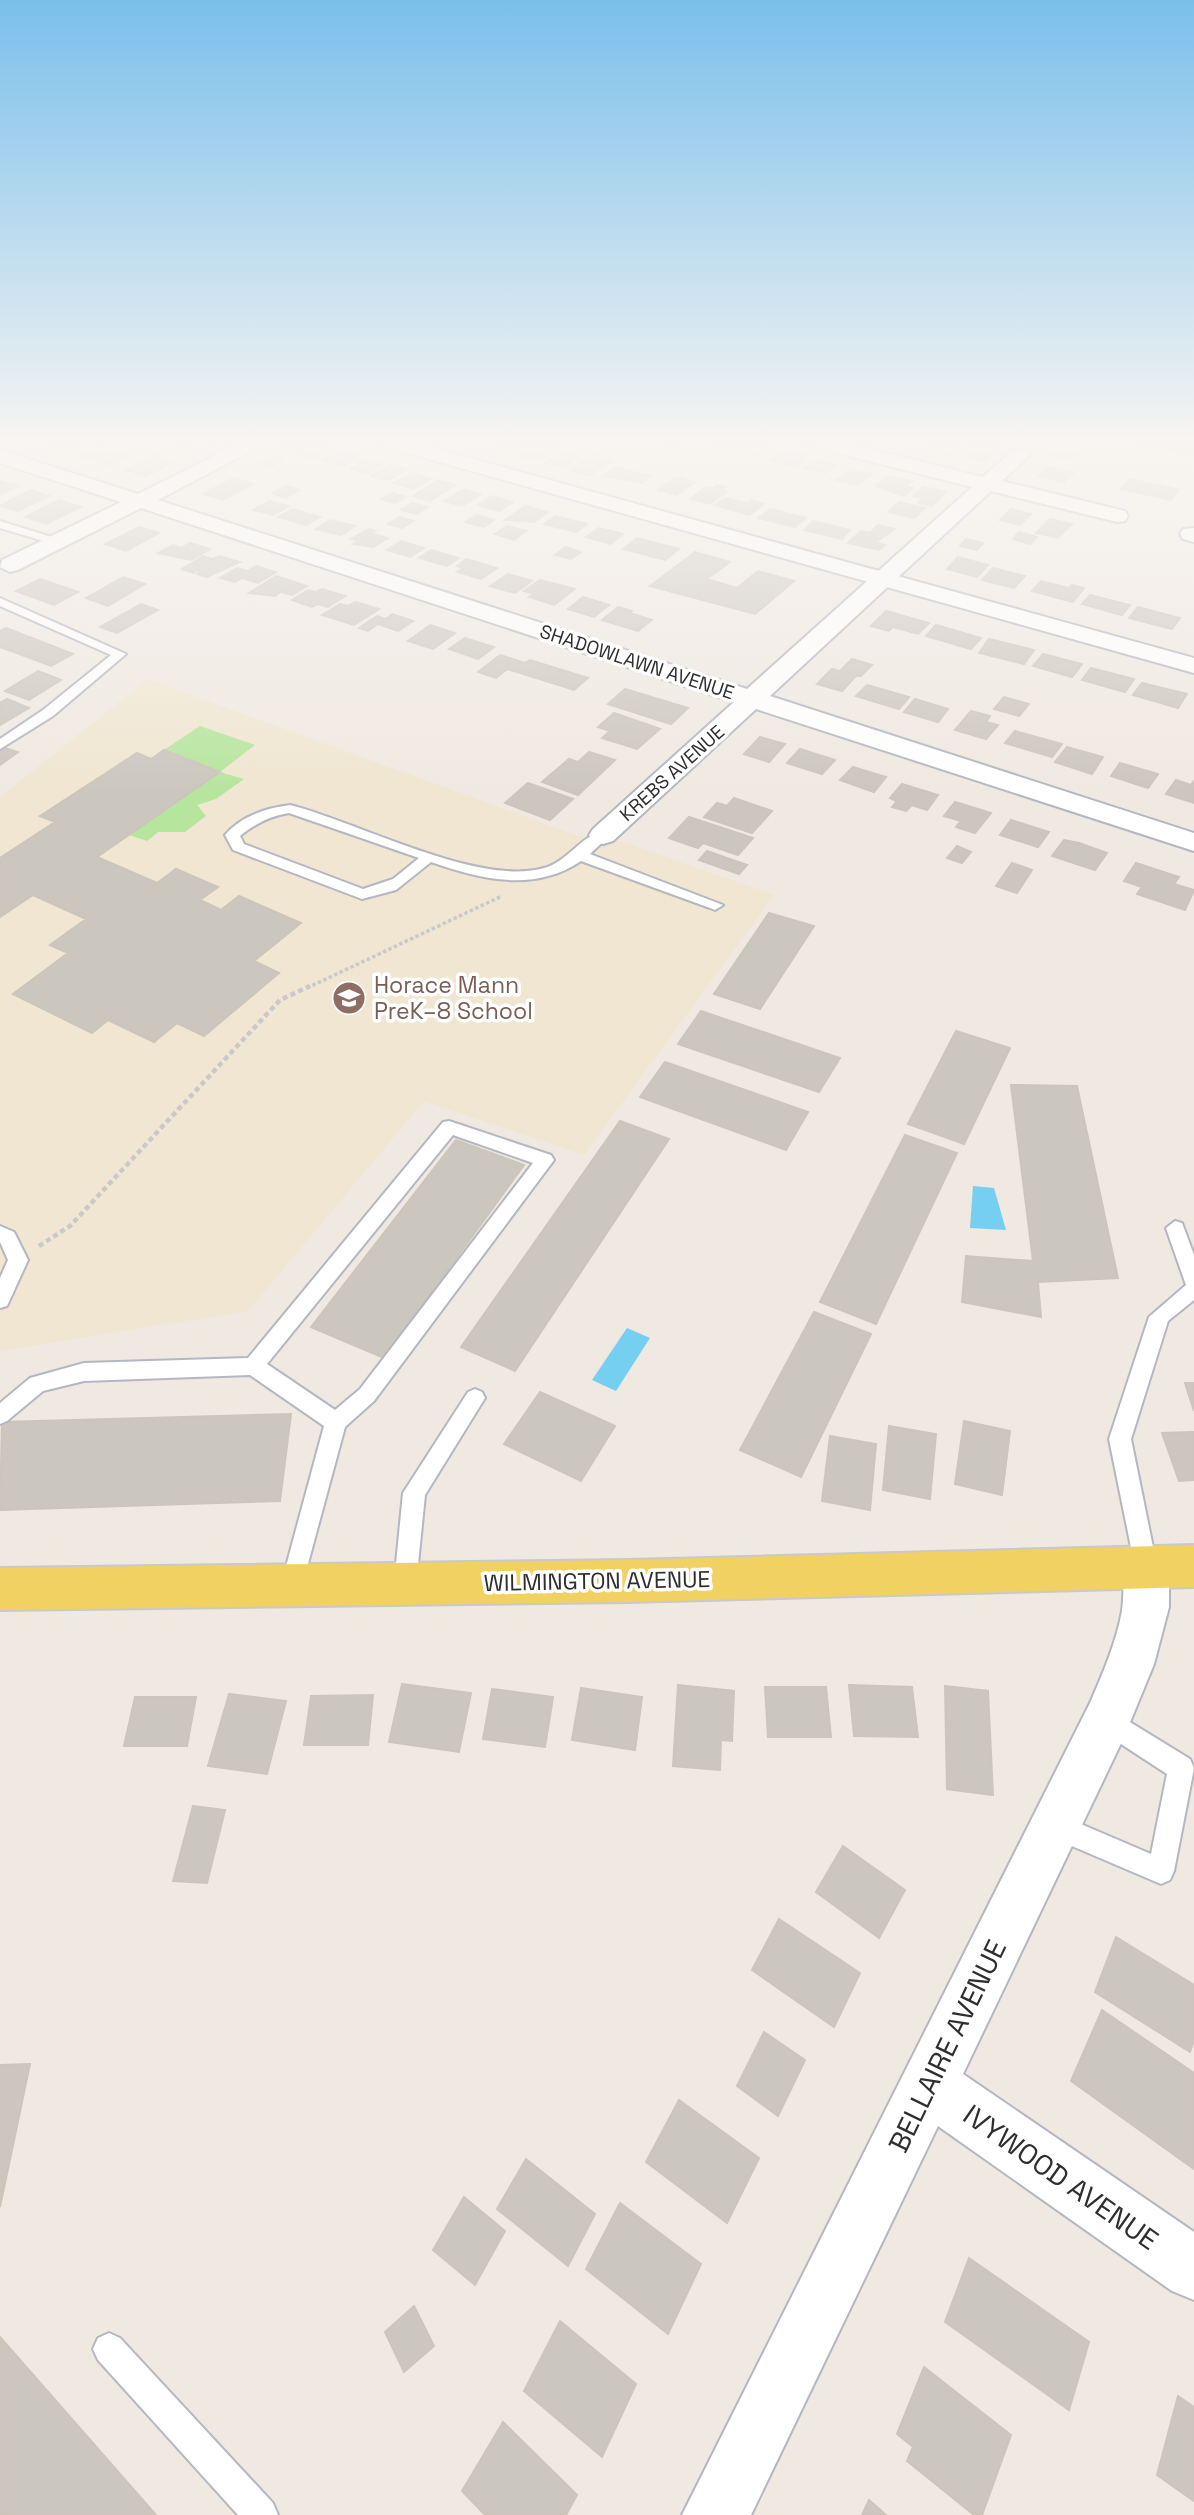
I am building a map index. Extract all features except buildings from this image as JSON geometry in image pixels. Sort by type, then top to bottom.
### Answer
[{"type":"main road","name":"WILMINGTON AVENUE","points":[[0,1589],[405,1584],[1170,1566]]},
{"type":"street","points":[[10,565],[26,557]]},
{"type":"street","name":"SHADOWLAWN AVENUE","points":[[313,557],[1194,842]]},
{"type":"street","points":[[804,557],[1194,666]]},
{"type":"street","name":"KREBS AVENUE","points":[[603,835],[910,557]]},
{"type":"street","name":"BELLAIRE AVENUE","points":[[716,2515],[1107,1720],[1142,1635],[1150,1593],[1170,1566]]},
{"type":"street","name":"IVYWOOD AVENUE","points":[[929,2085],[1194,2269]]},
{"type":"lane","points":[[0,602],[120,654],[48,713],[0,746]]},
{"type":"lane","points":[[429,856],[402,882],[382,893],[362,894],[237,847],[232,835],[251,819],[270,810],[290,809],[429,856],[479,873],[507,877],[545,873],[579,855],[603,835]]},
{"type":"lane","points":[[579,855],[715,905]]},
{"type":"lane","points":[[253,1366],[449,1126],[545,1160],[367,1395],[336,1422],[292,1586]]},
{"type":"lane","points":[[1175,1228],[1194,1282]]},
{"type":"lane","points":[[0,1233],[7,1237],[18,1259],[0,1300]]},
{"type":"lane","points":[[1170,1566],[1120,1439],[1159,1317],[1194,1289]]},
{"type":"lane","points":[[0,1415],[37,1384],[84,1372],[253,1366],[336,1422]]},
{"type":"lane","points":[[405,1584],[414,1493],[475,1398]]},
{"type":"lane","points":[[1054,1825],[1161,1871],[1181,1768],[1107,1720]]},
{"type":"lane","points":[[109,2349],[261,2515]]},
{"type":"path","points":[[18,1259],[70,1226],[280,1000],[545,873]]},
{"type":"shaded area","name":"Horace Mann PreK–8 School","points":[[148,679],[578,836],[603,835],[774,895],[584,1155],[424,1101],[248,1311],[0,1351],[0,797]]},
{"type":"green space","points":[[200,726],[255,745],[220,772],[244,779],[216,799],[197,805],[206,816],[185,832],[158,832],[147,841],[129,835],[164,750]]},
{"type":"water","points":[[973,1186],[994,1188],[1006,1230],[970,1228]]},
{"type":"water","points":[[627,1328],[650,1338],[616,1391],[592,1380]]},
{"type":"place","name":"Horace Mann PreK–8 School","points":[[349,998]]}]
